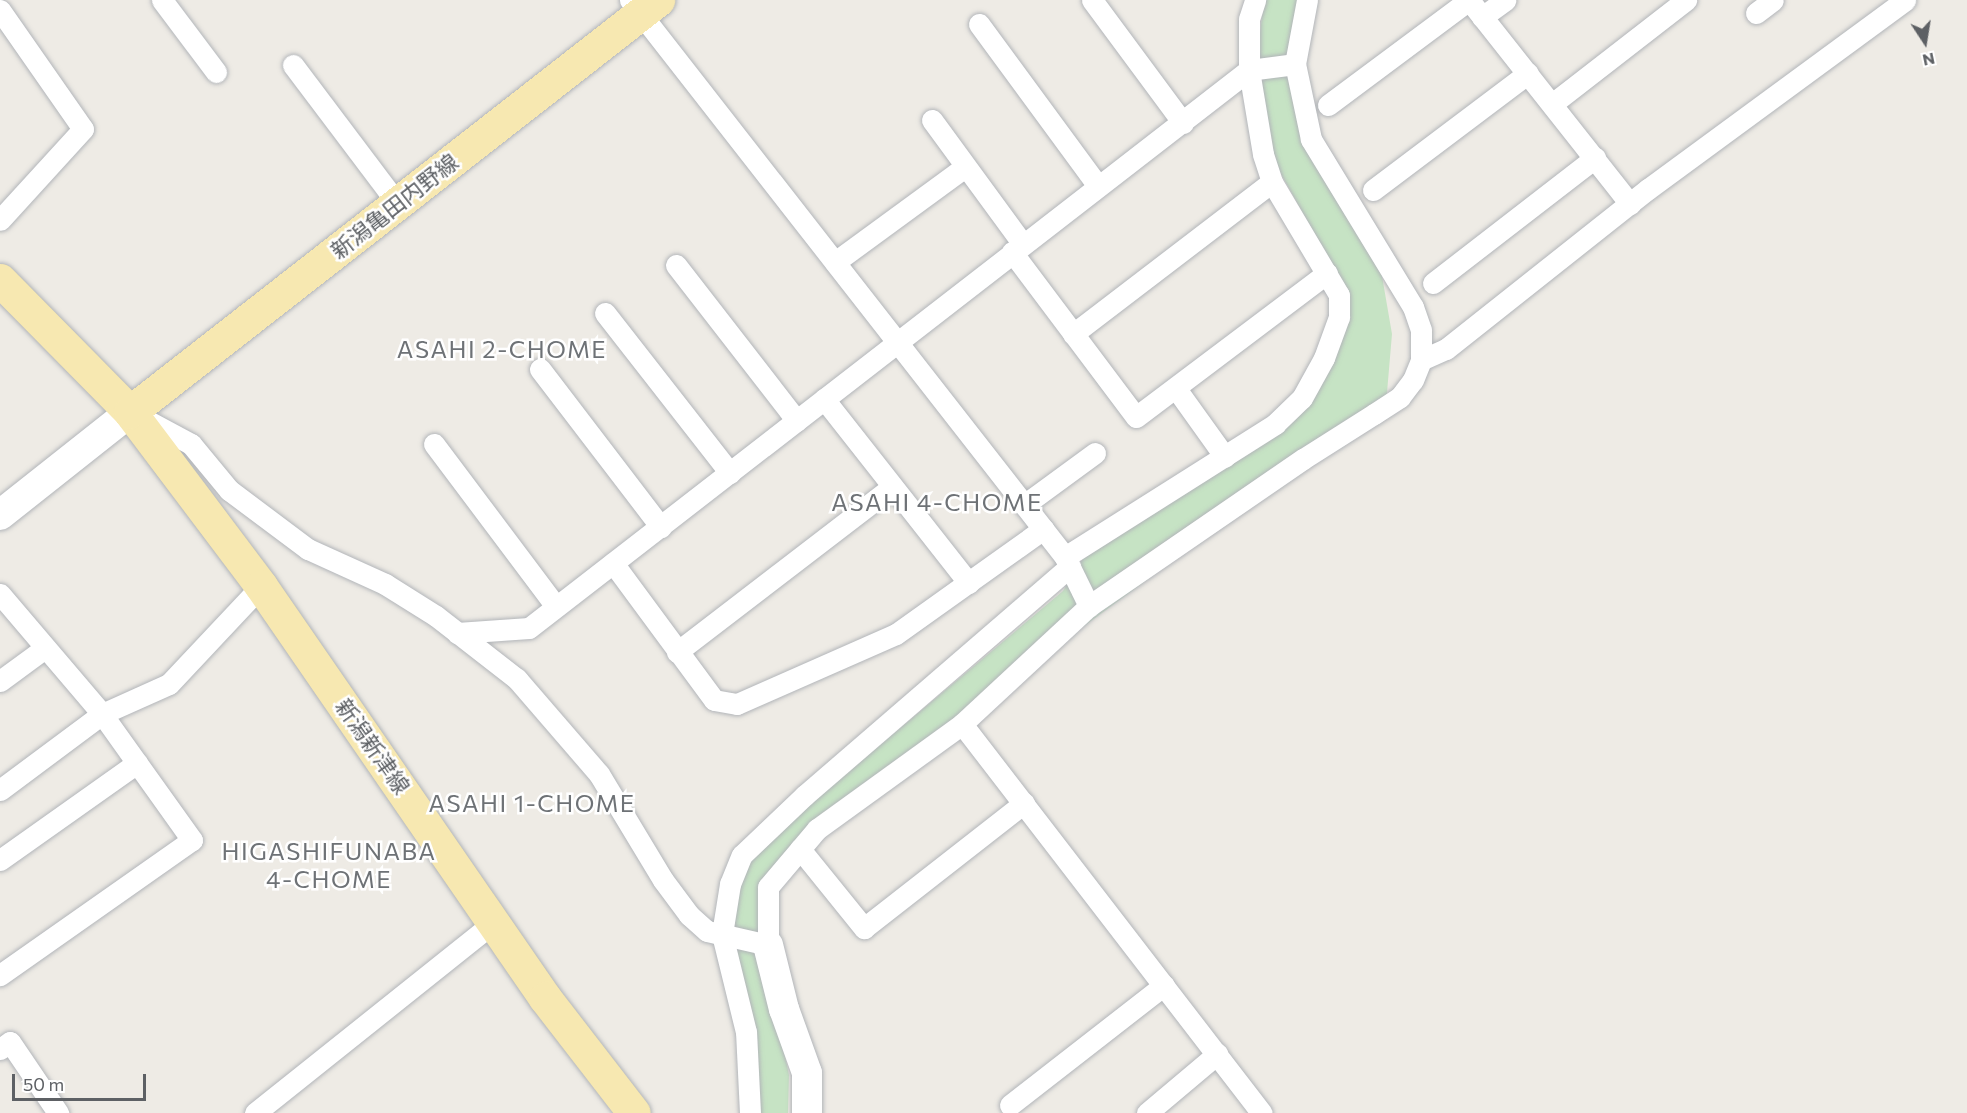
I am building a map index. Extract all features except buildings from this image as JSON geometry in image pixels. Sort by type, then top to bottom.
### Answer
[{"type":"main road","name":"新潟亀田内野線","points":[[130,412],[397,203],[643,4]]},
{"type":"main road","name":"新潟新津線","points":[[0,280],[130,412],[261,586],[492,924],[634,1113]]},
{"type":"street","points":[[162,0],[216,72]]},
{"type":"street","points":[[1092,0],[1183,123]]},
{"type":"street","points":[[750,1113],[746,1032],[722,934],[730,884],[742,855],[805,795],[1067,561],[1275,424],[1302,398],[1324,358],[1339,317],[1339,295],[1272,182],[1263,154],[1249,70],[1252,9],[1235,0]]},
{"type":"street","points":[[807,1113],[807,1073],[784,1009],[768,945],[768,887],[817,830],[962,724],[1089,606],[1400,397],[1413,380],[1421,360],[1421,330],[1413,307],[1311,139],[1295,64],[1307,0]]},
{"type":"street","points":[[1328,105],[1469,0],[1630,204]]},
{"type":"street","points":[[1482,17],[1504,0]]},
{"type":"street","points":[[1551,104],[1686,0]]},
{"type":"street","points":[[1421,360],[1446,349],[1630,204],[1905,0]]},
{"type":"street","points":[[643,4],[896,343],[1067,561],[1089,606]]},
{"type":"street","points":[[0,10],[83,129],[0,220]]},
{"type":"street","points":[[979,24],[1098,186]]},
{"type":"street","points":[[457,633],[529,628],[555,605],[661,527],[1017,248],[1183,123],[1249,70],[1295,64]]},
{"type":"street","points":[[293,65],[397,203]]},
{"type":"street","points":[[1373,190],[1528,73]]},
{"type":"street","points":[[932,120],[1073,334],[1136,417],[1177,390],[1328,273]]},
{"type":"street","points":[[1433,283],[1595,158]]},
{"type":"street","points":[[835,262],[965,167]]},
{"type":"street","points":[[1073,334],[1272,182]]},
{"type":"street","points":[[676,265],[796,421]]},
{"type":"street","points":[[605,313],[730,473]]},
{"type":"street","points":[[540,369],[661,527]]},
{"type":"street","points":[[1177,390],[1225,457]]},
{"type":"street","points":[[824,399],[891,488],[969,583]]},
{"type":"street","points":[[0,515],[130,412],[191,444],[229,490],[308,549],[385,584],[457,633],[517,679],[598,774],[663,880],[689,915],[708,931],[768,945]]},
{"type":"street","points":[[434,444],[555,605]]},
{"type":"street","points":[[1024,505],[1095,453]]},
{"type":"street","points":[[677,651],[891,488]]},
{"type":"street","points":[[613,562],[714,700],[737,704],[896,633],[1043,529]]},
{"type":"street","points":[[0,790],[102,714],[169,684],[261,586]]},
{"type":"street","points":[[0,594],[102,714],[192,840],[0,975]]},
{"type":"street","points":[[0,681],[45,648]]},
{"type":"street","points":[[962,724],[1262,1113]]},
{"type":"street","points":[[0,860],[137,763]]},
{"type":"street","points":[[800,849],[864,928],[1024,802]]},
{"type":"street","points":[[255,1113],[492,924]]},
{"type":"street","points":[[1010,1105],[1164,985]]},
{"type":"street","points":[[0,1049],[10,1042],[58,1113]]},
{"type":"street","points":[[1147,1113],[1217,1054]]},
{"type":"green space","points":[[1264,0],[1298,0],[1310,154],[1382,276],[1392,334],[1385,416],[1276,485],[818,822],[762,886],[764,956],[789,1075],[788,1113],[756,1113],[730,924],[747,857],[1063,591],[1087,552],[1315,392],[1346,330],[1343,285],[1271,156],[1257,58]]},
{"type":"district","name":"ASAHI 2-CHOME","points":[[502,349]]},
{"type":"district","name":"ASAHI 4-CHOME","points":[[937,502]]},
{"type":"district","name":"ASAHI 1-CHOME","points":[[532,803]]},
{"type":"district","name":"HIGASHIFUNABA 4-CHOME","points":[[329,865]]}]
